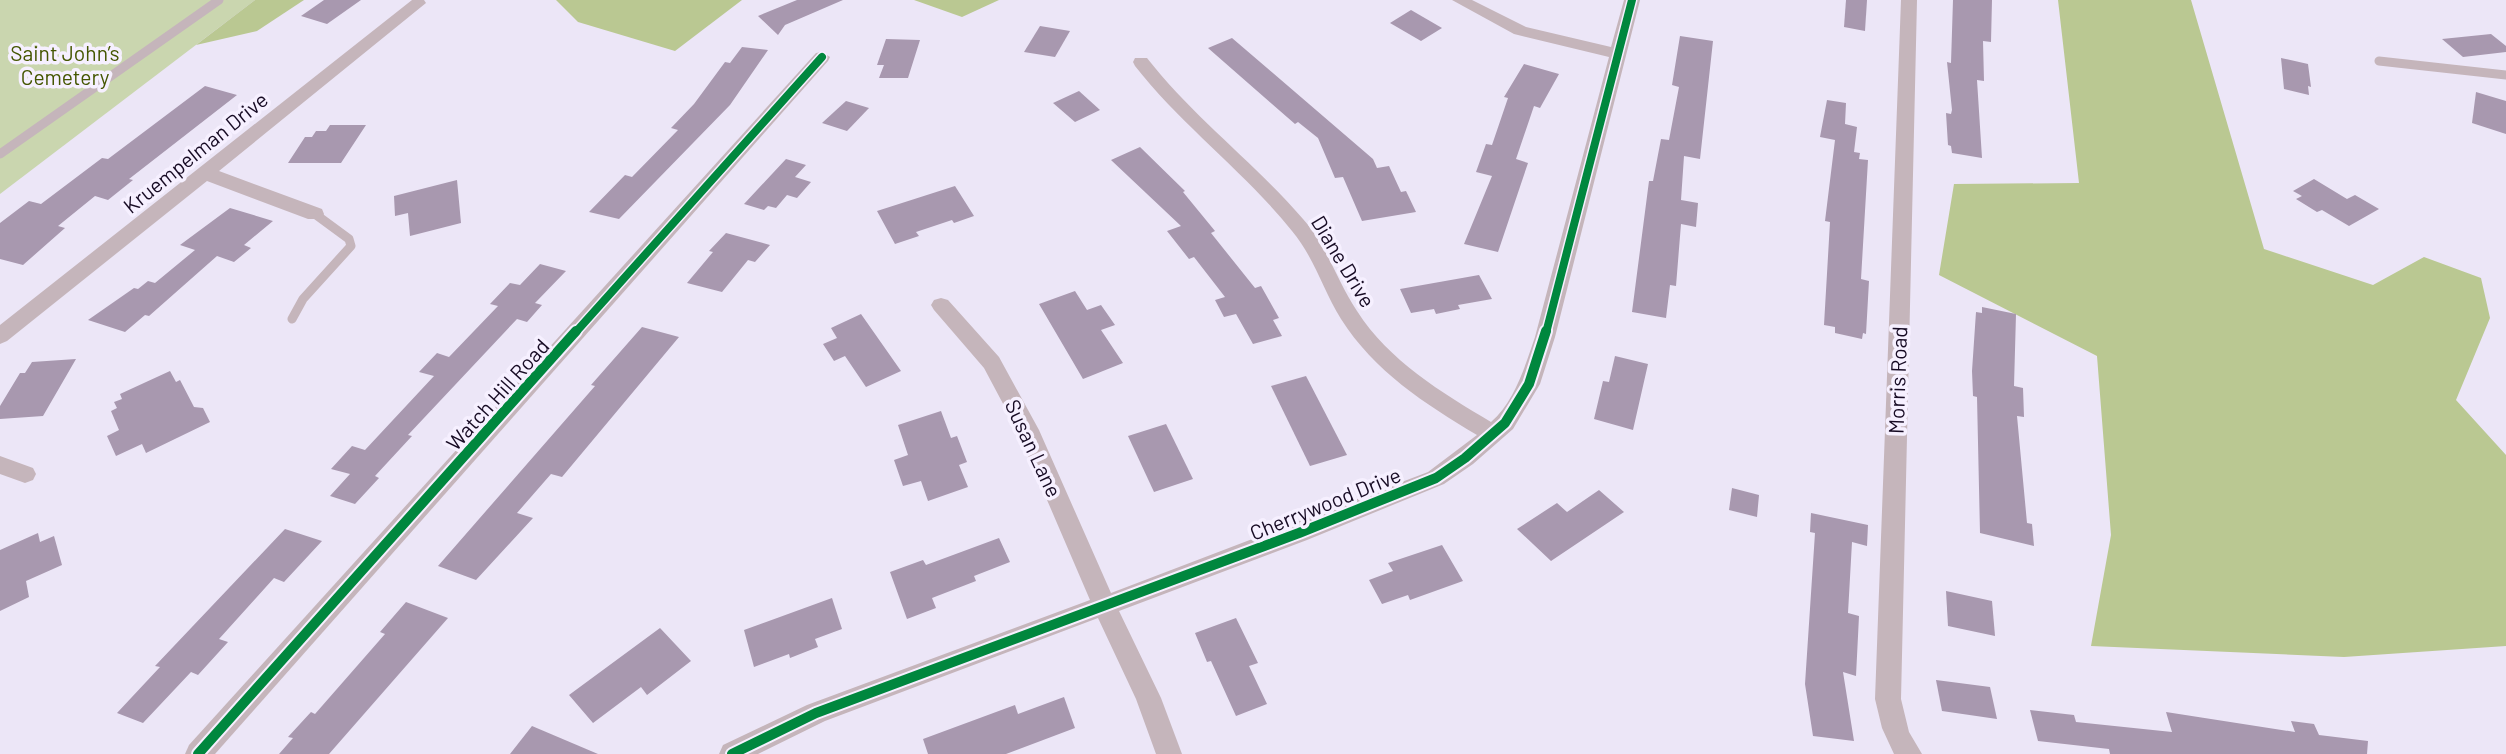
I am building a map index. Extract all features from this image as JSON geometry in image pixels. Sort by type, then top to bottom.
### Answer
[{"type":"street","points":[[1460,0],[1520,31],[1618,54]]},
{"type":"street","name":"Cherrywood Drive","points":[[732,754],[816,713],[1299,533],[1436,478],[1465,458],[1493,434],[1519,404],[1537,361],[1632,0]]},
{"type":"street","name":"Morris Road","points":[[1909,0],[1888,699],[1892,724],[1900,744],[1909,754]]},
{"type":"street","name":"Kruempelman Drive","points":[[0,336],[418,3]]},
{"type":"street","name":"Watch Hill Road","points":[[198,754],[821,57]]},
{"type":"street","name":"Diane Drive","points":[[1141,62],[1153,79],[1202,130],[1253,175],[1301,228],[1348,313],[1383,359],[1409,382],[1493,434]]},
{"type":"street","points":[[205,173],[316,214]]},
{"type":"street","name":"Susan Lane","points":[[941,305],[992,363],[1028,430],[1104,605],[1148,698],[1169,754]]},
{"type":"street","points":[[0,465],[25,474]]},
{"type":"lane","points":[[0,154],[219,0]]},
{"type":"lane","points":[[2379,61],[2506,75]]},
{"type":"lane","points":[[292,319],[303,299],[351,246],[349,239],[316,214]]},
{"type":"green space","name":"Saint John’s Cemetery","points":[[0,0],[255,0],[0,194]]},
{"type":"green space","points":[[255,0],[304,0],[257,31],[196,45]]},
{"type":"green space","points":[[556,0],[742,0],[675,51],[578,22]]},
{"type":"green space","points":[[914,0],[999,0],[962,17]]},
{"type":"green space","points":[[2058,0],[2191,0],[2264,249],[2373,285],[2424,257],[2481,278],[2490,318],[2456,400],[2506,455],[2506,646],[2344,657],[2091,646],[2111,535],[2097,356],[1939,275],[1954,184],[2079,183]]},
{"type":"building","points":[[324,0],[361,0],[327,24],[301,16]]},
{"type":"building","points":[[797,0],[843,0],[785,25],[778,35],[758,16]]},
{"type":"building","points":[[1846,0],[1867,0],[1865,31],[1844,27]]},
{"type":"building","points":[[1953,0],[1992,0],[1991,42],[1983,41],[1984,81],[1977,80],[1982,158],[1952,153],[1951,146],[1948,145],[1946,113],[1951,114],[1952,110],[1947,62],[1951,63]]},
{"type":"building","points":[[1411,10],[1442,28],[1421,41],[1390,23]]},
{"type":"building","points":[[1040,26],[1070,31],[1055,57],[1024,52]]},
{"type":"building","points":[[2491,34],[2506,46],[2506,52],[2463,57],[2442,39]]},
{"type":"building","points":[[1680,36],[1713,41],[1700,159],[1684,156],[1681,200],[1698,203],[1696,227],[1681,224],[1676,286],[1670,285],[1666,318],[1632,312],[1649,181],[1653,181],[1661,139],[1669,140],[1679,87],[1672,85]]},
{"type":"building","points":[[1232,38],[1373,159],[1377,168],[1389,166],[1401,192],[1406,191],[1416,212],[1362,221],[1343,177],[1335,178],[1318,138],[1298,122],[1295,124],[1208,48]]},
{"type":"building","points":[[886,39],[920,40],[908,78],[879,78],[884,65],[877,65]]},
{"type":"building","points":[[742,47],[768,50],[730,105],[619,219],[589,212],[625,175],[632,177],[678,130],[671,128],[694,104],[725,62],[730,63]]},
{"type":"building","points":[[2281,58],[2308,64],[2311,87],[2308,86],[2309,95],[2284,89]]},
{"type":"building","points":[[1524,64],[1559,74],[1540,108],[1534,106],[1516,159],[1528,163],[1498,252],[1464,244],[1492,176],[1476,172],[1486,144],[1492,145],[1508,98],[1504,97]]},
{"type":"building","points":[[205,86],[237,95],[129,179],[133,180],[108,200],[95,196],[58,226],[65,228],[23,265],[0,259],[0,223],[29,201],[41,204],[102,158],[108,159]]},
{"type":"building","points":[[1079,91],[1100,110],[1075,122],[1053,103]]},
{"type":"building","points":[[2476,92],[2506,101],[2506,134],[2472,123]]},
{"type":"building","points":[[1827,100],[1846,103],[1845,124],[1857,127],[1854,152],[1860,153],[1859,159],[1868,160],[1861,279],[1869,281],[1866,334],[1863,333],[1862,339],[1835,333],[1835,327],[1824,325],[1830,222],[1825,221],[1835,140],[1820,137]]},
{"type":"building","points":[[846,101],[869,108],[847,131],[822,123]]},
{"type":"building","points":[[330,125],[366,125],[341,163],[288,163],[305,137],[312,137],[316,131],[326,131]]},
{"type":"building","points":[[1140,147],[1185,191],[1183,192],[1215,231],[1211,233],[1255,288],[1261,286],[1279,318],[1273,320],[1282,336],[1253,344],[1236,314],[1224,317],[1215,300],[1225,297],[1194,257],[1189,259],[1167,231],[1181,226],[1111,160]]},
{"type":"building","points":[[786,159],[806,165],[795,177],[811,182],[797,198],[787,195],[776,208],[768,206],[764,210],[744,204]]},
{"type":"building","points":[[2314,179],[2347,199],[2355,195],[2379,209],[2349,226],[2322,210],[2317,212],[2296,199],[2302,196],[2293,191]]},
{"type":"building","points":[[457,180],[461,223],[410,236],[408,213],[395,216],[394,196]]},
{"type":"building","points":[[955,186],[974,216],[916,232],[919,236],[895,244],[877,211]]},
{"type":"building","points":[[230,208],[273,221],[244,245],[251,248],[234,262],[217,256],[149,316],[145,315],[125,332],[88,320],[134,288],[138,289],[148,281],[155,283],[195,250],[180,245]]},
{"type":"building","points":[[726,233],[770,245],[755,262],[748,260],[722,292],[687,283],[713,252],[709,251]]},
{"type":"building","points":[[540,264],[566,271],[535,303],[542,305],[527,322],[517,319],[408,435],[412,436],[375,476],[379,478],[355,504],[330,496],[350,474],[331,469],[352,446],[365,450],[434,376],[419,372],[437,353],[449,357],[498,306],[490,304],[510,283],[520,285]]},
{"type":"building","points":[[1479,275],[1492,299],[1458,305],[1460,309],[1436,314],[1434,309],[1411,313],[1400,289]]},
{"type":"building","points":[[1075,291],[1087,310],[1101,305],[1115,325],[1101,330],[1123,363],[1083,379],[1039,304]]},
{"type":"building","points":[[1982,307],[2016,314],[2014,386],[2023,388],[2024,417],[2017,416],[2027,523],[2032,524],[2034,546],[1980,533],[1977,397],[1973,396],[1972,371],[1976,312],[1982,313]]},
{"type":"building","points":[[861,314],[901,371],[866,387],[845,356],[834,361],[823,344],[837,338],[831,328]]},
{"type":"building","points":[[642,327],[679,337],[562,477],[551,474],[517,513],[533,518],[476,580],[438,566],[595,386],[591,385]]},
{"type":"building","points":[[1615,356],[1648,364],[1633,430],[1594,419],[1603,381],[1609,382]]},
{"type":"building","points":[[76,359],[43,416],[0,419],[0,406],[20,373],[25,373],[32,362]]},
{"type":"building","points":[[170,371],[176,382],[180,380],[194,407],[203,408],[210,422],[146,453],[142,444],[116,456],[107,436],[119,430],[111,411],[117,408],[114,402],[122,399],[120,394]]},
{"type":"building","points":[[1306,376],[1347,455],[1310,466],[1271,386]]},
{"type":"building","points":[[941,411],[951,438],[957,436],[967,462],[959,465],[968,487],[928,501],[921,481],[903,486],[894,460],[908,455],[898,425]]},
{"type":"building","points":[[1166,424],[1193,479],[1154,492],[1128,436]]},
{"type":"building","points":[[1732,488],[1759,495],[1757,517],[1729,510]]},
{"type":"building","points":[[1599,490],[1624,512],[1551,561],[1517,529],[1557,503],[1567,512]]},
{"type":"building","points":[[1811,513],[1868,525],[1867,546],[1852,542],[1848,613],[1859,616],[1856,676],[1843,672],[1854,741],[1813,736],[1805,684],[1815,533],[1810,532]]},
{"type":"building","points":[[285,529],[322,541],[284,582],[274,578],[219,639],[228,642],[198,675],[191,672],[143,723],[117,713],[160,667],[155,666]]},
{"type":"building","points":[[38,533],[40,542],[54,536],[62,565],[26,581],[29,597],[0,611],[0,550]]},
{"type":"building","points":[[999,538],[1010,562],[974,576],[976,581],[932,598],[936,608],[907,619],[890,572],[923,560],[926,565]]},
{"type":"building","points":[[1442,545],[1463,581],[1410,600],[1408,595],[1382,604],[1369,580],[1393,571],[1388,563]]},
{"type":"building","points":[[1946,591],[1992,601],[1995,636],[1948,626]]},
{"type":"building","points":[[832,598],[842,629],[815,639],[818,647],[790,658],[789,654],[754,667],[744,630]]},
{"type":"building","points":[[406,602],[448,618],[329,754],[279,754],[293,738],[288,737],[311,712],[315,714],[385,634],[380,632]]},
{"type":"building","points":[[1236,618],[1258,663],[1249,666],[1267,704],[1236,716],[1195,633]]},
{"type":"building","points":[[660,628],[691,661],[647,695],[641,687],[593,723],[569,695]]},
{"type":"building","points":[[1936,680],[1990,687],[1997,719],[1942,711]]},
{"type":"building","points":[[1064,697],[1075,728],[1006,754],[928,754],[923,739],[1015,705],[1018,714]]},
{"type":"building","points":[[2030,710],[2074,715],[2076,722],[2172,732],[2166,712],[2295,732],[2291,721],[2314,724],[2319,735],[2368,741],[2367,754],[2110,754],[2109,749],[2038,741]]},
{"type":"building","points":[[532,726],[598,754],[510,754]]},
{"type":"cycle path","points":[[732,754],[816,713],[1299,533],[1436,478],[1465,458],[1505,423],[1529,384],[1545,337],[1632,0]]},
{"type":"cycle path","points":[[198,754],[822,57]]}]
